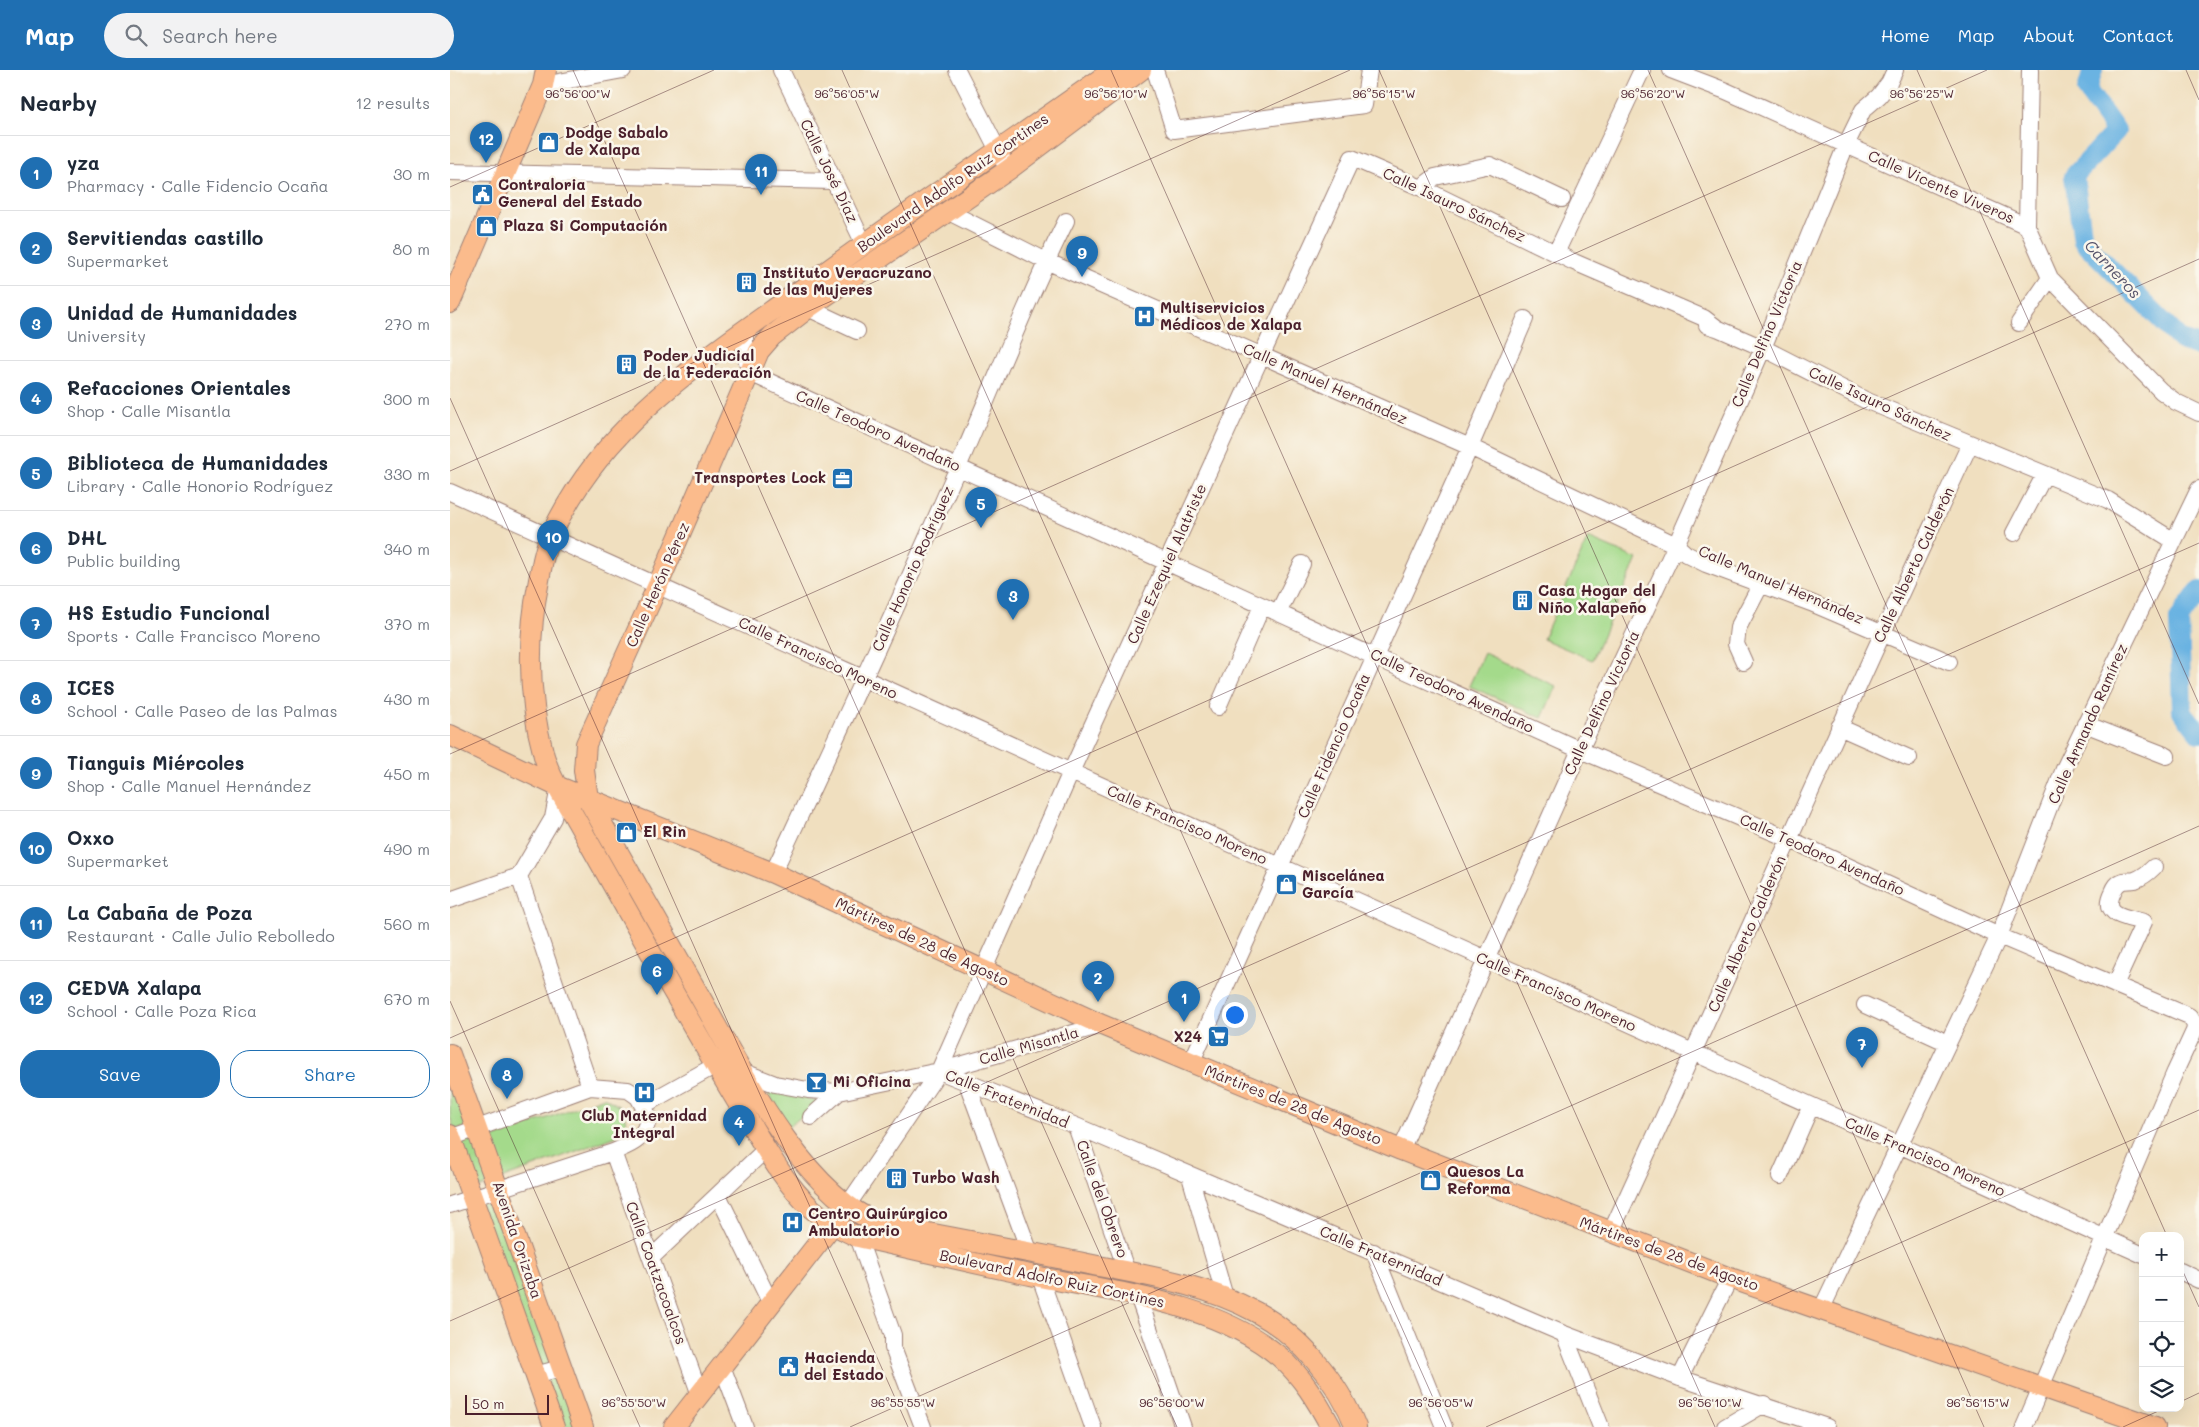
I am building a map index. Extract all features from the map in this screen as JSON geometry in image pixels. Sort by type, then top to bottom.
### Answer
[{"type":"main road","name":"Boulevard Adolfo Ruiz Cortines","points":[[1113,70],[864,244],[686,373],[658,396],[618,436],[570,501],[549,537],[535,597],[530,639],[530,675],[535,716],[545,760],[559,787],[716,1065],[766,1149],[812,1208],[833,1224],[858,1237],[1040,1277],[1138,1296],[1189,1310],[1223,1324],[1252,1338],[1279,1356],[1300,1377],[1318,1402],[1331,1427]]},
{"type":"main road","name":"Boulevard Adolfo Ruiz Cortines","points":[[750,373],[759,351],[772,336],[808,308],[1008,170],[1141,70]]},
{"type":"main road","points":[[450,303],[544,78]]},
{"type":"main road","name":"Calle Herón Pérez","points":[[588,800],[584,770],[586,744],[658,585],[750,373]]},
{"type":"main road","name":"Mártires de 28 de Agosto","points":[[450,735],[588,800],[773,873],[1102,1025],[1401,1150],[1730,1278],[1822,1308],[2155,1427]]},
{"type":"main road","name":"Boulevard Adolfo Ruiz Cortines","points":[[588,800],[744,1072],[786,1138],[811,1171],[846,1206],[863,1217],[880,1224],[1128,1272],[1196,1288],[1226,1298],[1256,1312],[1289,1334],[1313,1359],[1335,1388],[1356,1427]]},
{"type":"main road","name":"Avenida Orizaba","points":[[450,1054],[583,1427]]},
{"type":"main road","name":"Avenida Orizaba","points":[[450,1137],[554,1427]]},
{"type":"main road","points":[[674,1427],[846,1206]]},
{"type":"street","points":[[544,78],[623,70]]},
{"type":"street","name":"Calle José Díaz","points":[[781,70],[864,244]]},
{"type":"street","points":[[957,70],[1008,170]]},
{"type":"street","points":[[1154,70],[1174,130],[1364,106],[1369,70]]},
{"type":"street","points":[[1556,253],[1642,70]]},
{"type":"street","name":"Calle Vicente Viveros","points":[[1671,70],[1726,91],[2027,226],[2050,278],[2161,391],[2176,402],[2199,413]]},
{"type":"street","name":"Calle Delfino Victoria","points":[[1401,1150],[1580,750],[1676,545],[1763,348],[1846,145],[1863,110],[1879,96],[1889,83],[1895,70]]},
{"type":"street","points":[[2027,226],[2030,70]]},
{"type":"street","name":"Calle Isauro Sánchez","points":[[1352,158],[1424,189],[1556,253],[1569,270],[1699,323],[1717,328],[1763,348],[1865,400],[2108,500],[2174,541]]},
{"type":"street","name":"Calle Ezequiel Alatriste","points":[[846,1206],[939,1071],[1071,772],[1168,564],[1260,356],[1352,158]]},
{"type":"street","points":[[1424,189],[1427,183],[1435,177],[1490,164],[1562,199]]},
{"type":"street","points":[[450,172],[504,175],[834,181]]},
{"type":"street","name":"Calle Manuel Hernández","points":[[947,211],[1046,261],[1470,447],[1676,545],[1686,554],[1706,564],[1811,603],[1870,630],[1882,632],[1949,662]]},
{"type":"street","name":"Calle Honorio Rodríguez","points":[[773,873],[958,468],[1046,261],[1066,221]]},
{"type":"street","points":[[2019,323],[2050,278]]},
{"type":"street","points":[[808,308],[857,331]]},
{"type":"street","name":"Calle Fidencio Ocaña","points":[[1191,1063],[1470,447],[1525,319]]},
{"type":"street","points":[[745,330],[745,354],[750,373]]},
{"type":"street","name":"Calle Teodoro Avendaño","points":[[750,373],[1580,750],[1789,839],[1999,936],[2189,1016],[2197,1029]]},
{"type":"street","name":"Calle Alberto Calderón","points":[[1611,1232],[1882,632],[1970,444]]},
{"type":"street","points":[[2014,533],[2045,474]]},
{"type":"street","name":"Calle Armando Ramírez","points":[[1822,1308],[1999,936],[2064,770],[2085,724],[2199,489]]},
{"type":"street","name":"Calle Francisco Moreno","points":[[450,492],[1693,1054],[2139,1253]]},
{"type":"street","name":"Calle Manuel Hernández","points":[[1676,545],[1690,546],[1708,556],[1814,596],[1874,624],[1882,632]]},
{"type":"street","points":[[1278,613],[1302,564]]},
{"type":"street","points":[[1744,662],[1736,644],[1738,628],[1760,584]]},
{"type":"street","points":[[1218,707],[1262,606]]},
{"type":"street","points":[[2085,724],[2167,756]]},
{"type":"street","points":[[1839,727],[1909,758]]},
{"type":"street","points":[[450,900],[519,876],[553,818],[559,787]]},
{"type":"street","points":[[2115,985],[2144,922],[2115,913],[2109,908],[2108,902],[2116,885],[2145,875],[2154,867]]},
{"type":"street","points":[[519,876],[590,1087]]},
{"type":"street","points":[[1865,1005],[1939,1039]]},
{"type":"street","name":"Calle Armando Ramírez","points":[[1911,1118],[1911,1102],[1939,1039],[1946,1028],[1960,1017]]},
{"type":"street","name":"Calle Misantla","points":[[744,1072],[775,1084],[808,1090],[839,1092],[939,1071],[1102,1025]]},
{"type":"street","points":[[2024,1427],[2175,1072],[2185,1063],[2197,1029]]},
{"type":"street","points":[[644,1105],[716,1065]]},
{"type":"street","name":"Calle Fraternidad","points":[[939,1071],[1076,1126],[1564,1334],[1680,1378],[1764,1404],[1827,1427]]},
{"type":"street","points":[[967,1083],[1030,1253]]},
{"type":"street","points":[[450,1137],[590,1087],[628,1090],[638,1097],[649,1117],[646,1130],[637,1142],[613,1152],[450,1205]]},
{"type":"street","name":"Calle Misantla","points":[[811,1117],[839,1092]]},
{"type":"street","points":[[1780,1176],[1811,1106]]},
{"type":"street","points":[[2104,1238],[2128,1204],[2170,1109]]},
{"type":"street","name":"Calle del Obrero","points":[[1076,1126],[1128,1272]]},
{"type":"street","points":[[651,1258],[766,1149]]},
{"type":"street","name":"Calle Coatzacoalcos","points":[[613,1152],[700,1395]]},
{"type":"street","points":[[1190,1176],[1226,1298]]},
{"type":"street","points":[[718,1195],[770,1304]]},
{"type":"street","points":[[858,1237],[893,1336],[893,1348],[923,1427]]},
{"type":"street","points":[[1374,1252],[1444,1427]]},
{"type":"street","points":[[2184,1273],[2199,1280]]},
{"type":"street","points":[[1040,1277],[1093,1427]]},
{"type":"street","points":[[1680,1378],[1730,1278]]},
{"type":"street","points":[[1138,1296],[1183,1427]]},
{"type":"street","points":[[1564,1334],[1601,1427]]},
{"type":"street","points":[[893,1336],[901,1344],[933,1427]]},
{"type":"street","points":[[722,1366],[745,1427]]},
{"type":"street","points":[[535,1376],[562,1368]]},
{"type":"street","points":[[1725,1427],[1739,1423],[1764,1404]]},
{"type":"green space","points":[[1588,538],[1637,559],[1592,660],[1543,639]]},
{"type":"green space","points":[[1484,653],[1556,686],[1542,718],[1469,686]]},
{"type":"green space","points":[[450,1064],[472,1125],[455,1131],[450,1117]]},
{"type":"green space","points":[[764,1086],[820,1102],[787,1128]]},
{"type":"green space","points":[[604,1097],[623,1109],[628,1132],[498,1180],[485,1141]]},
{"type":"green space","points":[[476,1136],[492,1183],[476,1189],[460,1142]]},
{"type":"green space","points":[[492,1201],[554,1364],[539,1369],[480,1205]]},
{"type":"green space","points":[[558,1372],[577,1427],[563,1427],[546,1376]]},
{"type":"waterway","name":"Carneros","points":[[2093,70],[2087,90],[2116,131],[2074,176],[2083,241],[2181,340],[2199,346]]},
{"type":"waterway","name":"Carneros","points":[[2199,591],[2179,619],[2182,711],[2199,733]]},
{"type":"place","name":"Dodge Sabalo de Xalapa","points":[[549,142]]},
{"type":"place","name":"CEDVA Xalapa","points":[[486,163]]},
{"type":"place","name":"Contraloria General del Estado","points":[[482,194]]},
{"type":"place","name":"La Cabaña de Poza","points":[[761,195]]},
{"type":"place","name":"Plaza Si Computación","points":[[487,226]]},
{"type":"place","name":"Tianguis Miércoles","points":[[1082,277]]},
{"type":"place","name":"Instituto Veracruzano de las Mujeres","points":[[747,282]]},
{"type":"place","name":"Multiservicios Médicos de Xalapa","points":[[1144,317]]},
{"type":"place","name":"Poder Judicial de la Federación","points":[[627,365]]},
{"type":"place","name":"Transportes Lock","points":[[842,478]]},
{"type":"place","name":"Biblioteca de Humanidades","points":[[981,528]]},
{"type":"place","name":"Oxxo","points":[[553,561]]},
{"type":"place","name":"Casa Hogar del Niño Xalapeño","points":[[1522,600]]},
{"type":"place","name":"Unidad de Humanidades","points":[[1013,620]]},
{"type":"place","name":"El Rin","points":[[627,832]]},
{"type":"place","name":"Miscelánea García","points":[[1286,885]]},
{"type":"place","name":"DHL","points":[[657,995]]},
{"type":"place","name":"Servitiendas castillo","points":[[1098,1002]]},
{"type":"place","name":"yza","points":[[1184,1022]]},
{"type":"place","name":"X24","points":[[1218,1037]]},
{"type":"place","name":"HS Estudio Funcional","points":[[1862,1068]]},
{"type":"place","name":"Mi Oficina","points":[[817,1082]]},
{"type":"place","name":"Club Maternidad Integral","points":[[644,1093]]},
{"type":"place","name":"ICES","points":[[507,1099]]},
{"type":"place","name":"Refacciones Orientales","points":[[739,1146]]},
{"type":"place","name":"Turbo Wash","points":[[896,1178]]},
{"type":"place","name":"Quesos La Reforma","points":[[1431,1181]]},
{"type":"place","name":"Centro Quirúrgico Ambulatorio","points":[[792,1223]]},
{"type":"place","name":"Hacienda del Estado","points":[[788,1367]]}]
